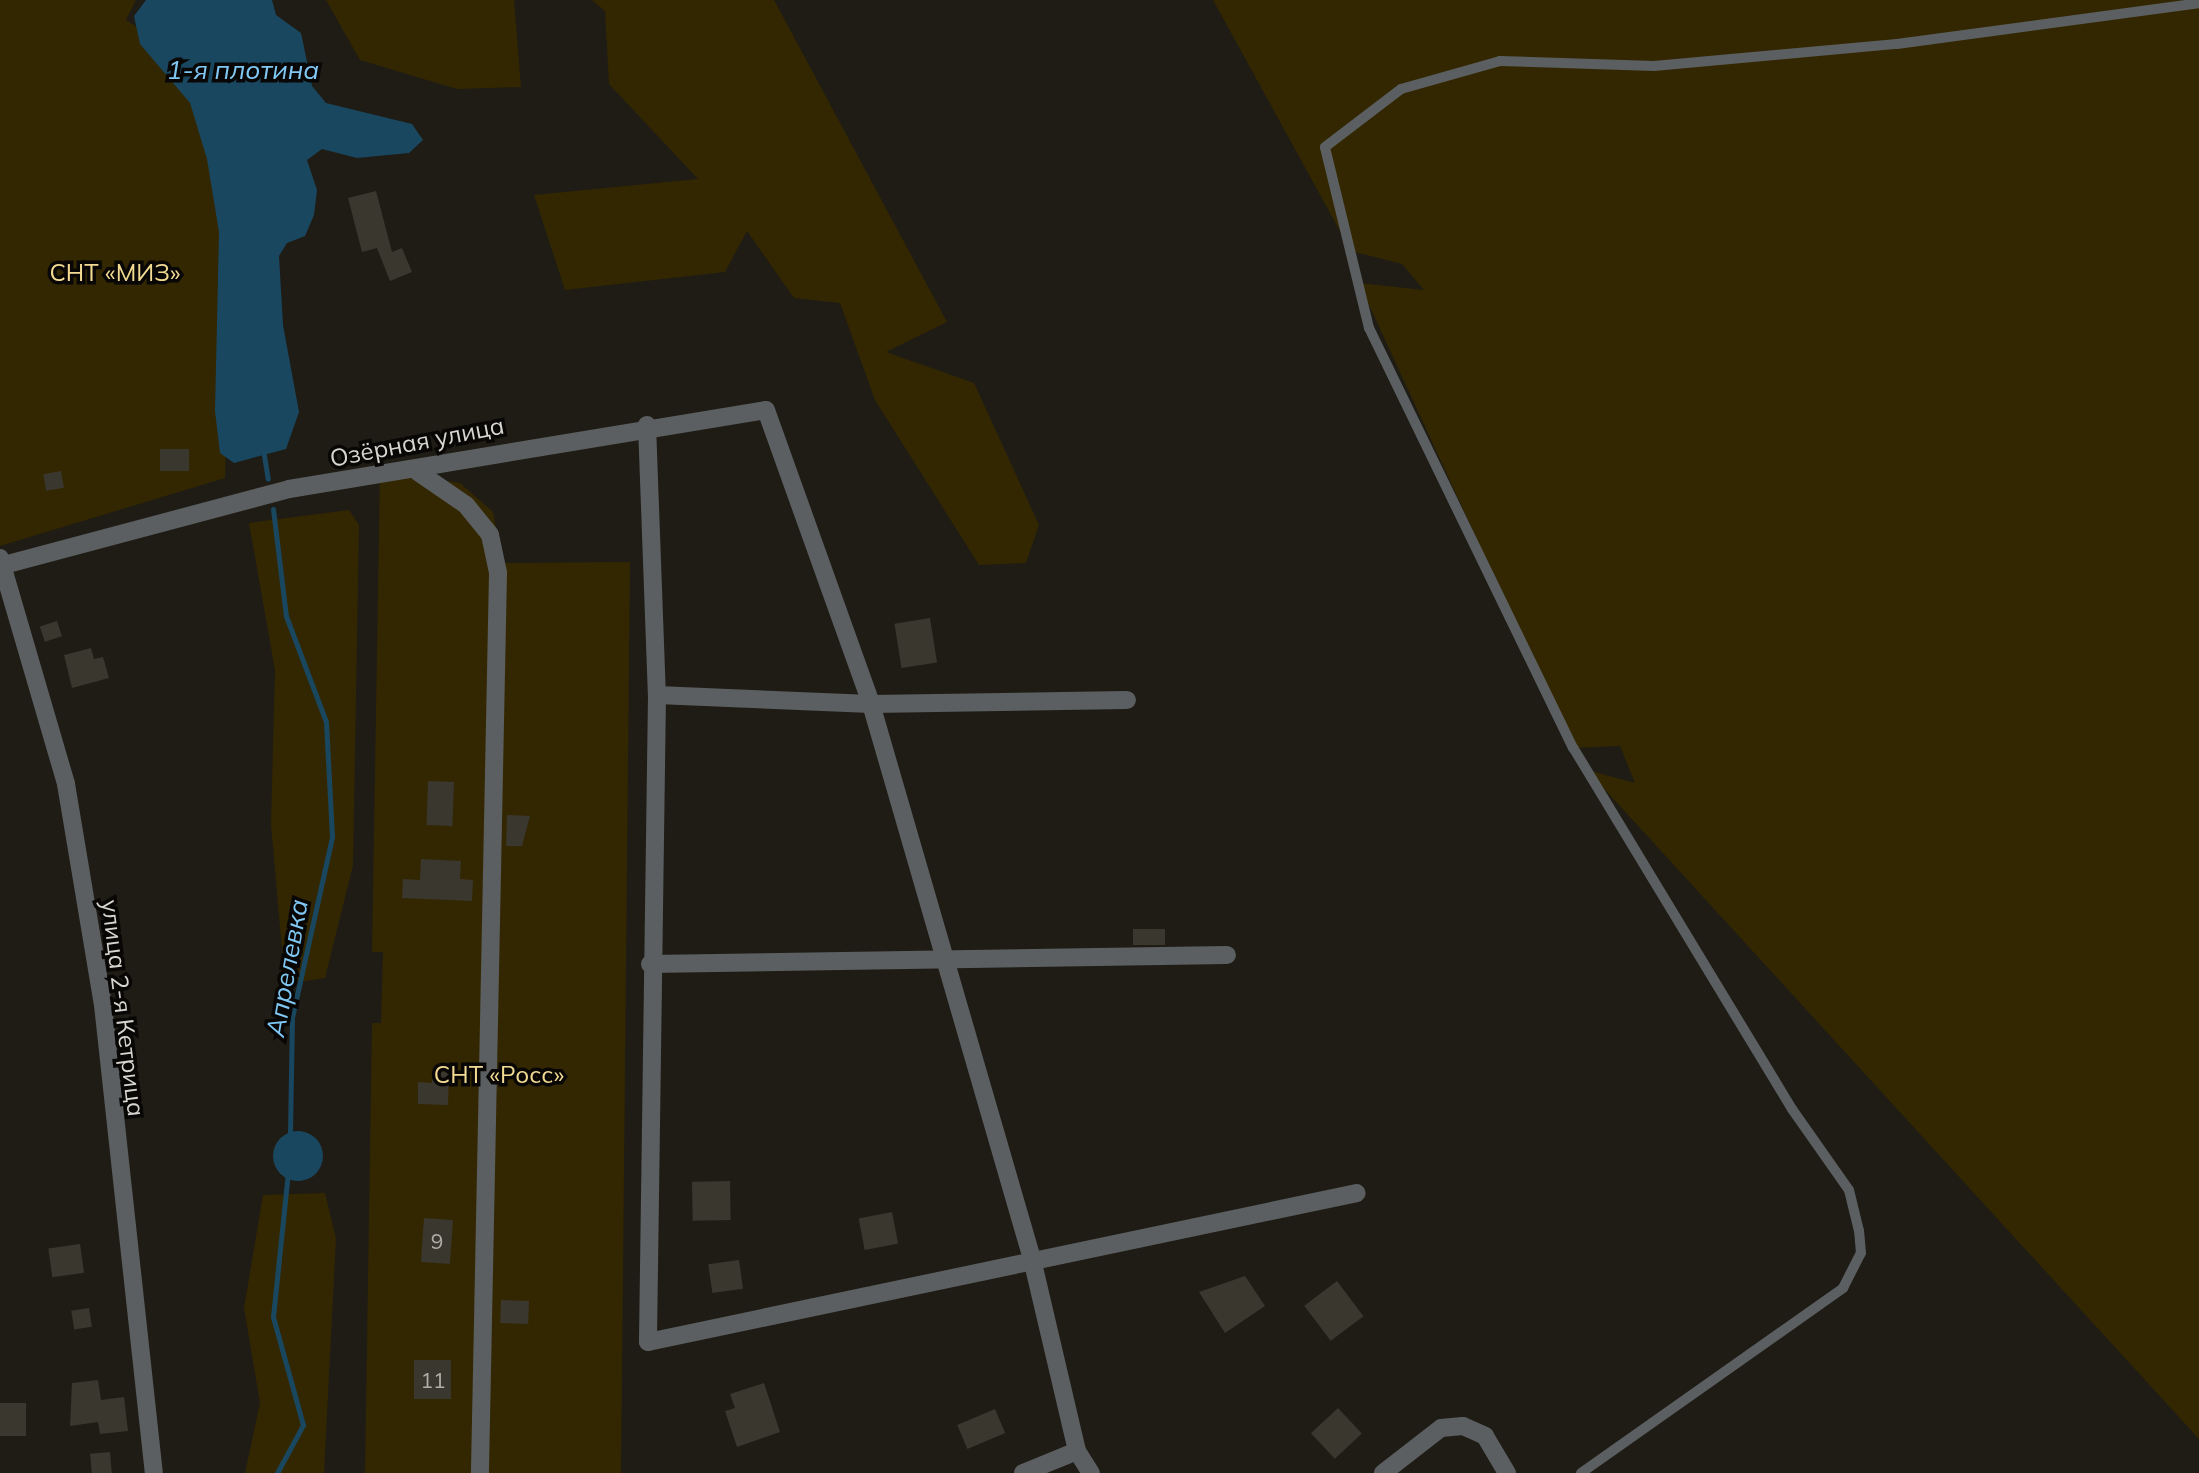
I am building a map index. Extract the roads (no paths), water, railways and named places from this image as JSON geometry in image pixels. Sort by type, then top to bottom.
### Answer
[{"type":"street","name":"Озёрная улица","points":[[1,563],[289,489],[418,472],[465,456],[647,425],[766,410],[871,704]]},
{"type":"street","points":[[647,425],[657,695],[650,964],[648,1342],[1032,1259],[1357,1193]]},
{"type":"street","points":[[418,472],[474,515],[490,535],[498,573],[480,1473]]},
{"type":"street","name":"улица 2-я Кетрица","points":[[1,563],[66,784],[103,1004],[154,1473]]},
{"type":"street","points":[[657,695],[871,704],[1127,700]]},
{"type":"street","points":[[871,704],[942,961],[1032,1259],[1077,1451],[1091,1473]]},
{"type":"street","points":[[650,964],[1227,955]]},
{"type":"street","points":[[1383,1473],[1441,1428],[1463,1426],[1485,1436],[1507,1473]]},
{"type":"street","points":[[1023,1473],[1077,1451]]},
{"type":"lane","points":[[1581,1473],[1843,1288],[1861,1253],[1860,1231],[1849,1190],[1792,1109],[1573,748],[1369,328],[1325,147],[1401,89],[1500,61],[1654,66],[1897,44],[2199,3]]},
{"type":"water","name":"1-я плотина","points":[[146,0],[272,0],[276,15],[301,33],[312,86],[326,103],[412,124],[423,140],[409,153],[357,158],[322,149],[307,160],[317,190],[314,215],[305,236],[287,243],[279,256],[283,325],[299,412],[286,449],[234,463],[220,453],[215,411],[219,232],[207,159],[190,103],[140,44],[134,16]]},
{"type":"water","points":[[298,1131],[316,1138],[323,1156],[316,1174],[298,1181],[280,1174],[273,1156],[280,1138]]},
{"type":"waterway","points":[[264,455],[268,479]]},
{"type":"waterway","name":"Апрелевка","points":[[273,509],[286,616],[326,722],[332,837],[292,1017],[290,1135]]},
{"type":"waterway","name":"Апрелевка","points":[[277,1473],[303,1425],[273,1317],[288,1173]]},
{"type":"park label","name":"СНТ «МИЗ»","points":[[115,273]]},
{"type":"park label","name":"СНТ «Росс»","points":[[499,1075]]}]
